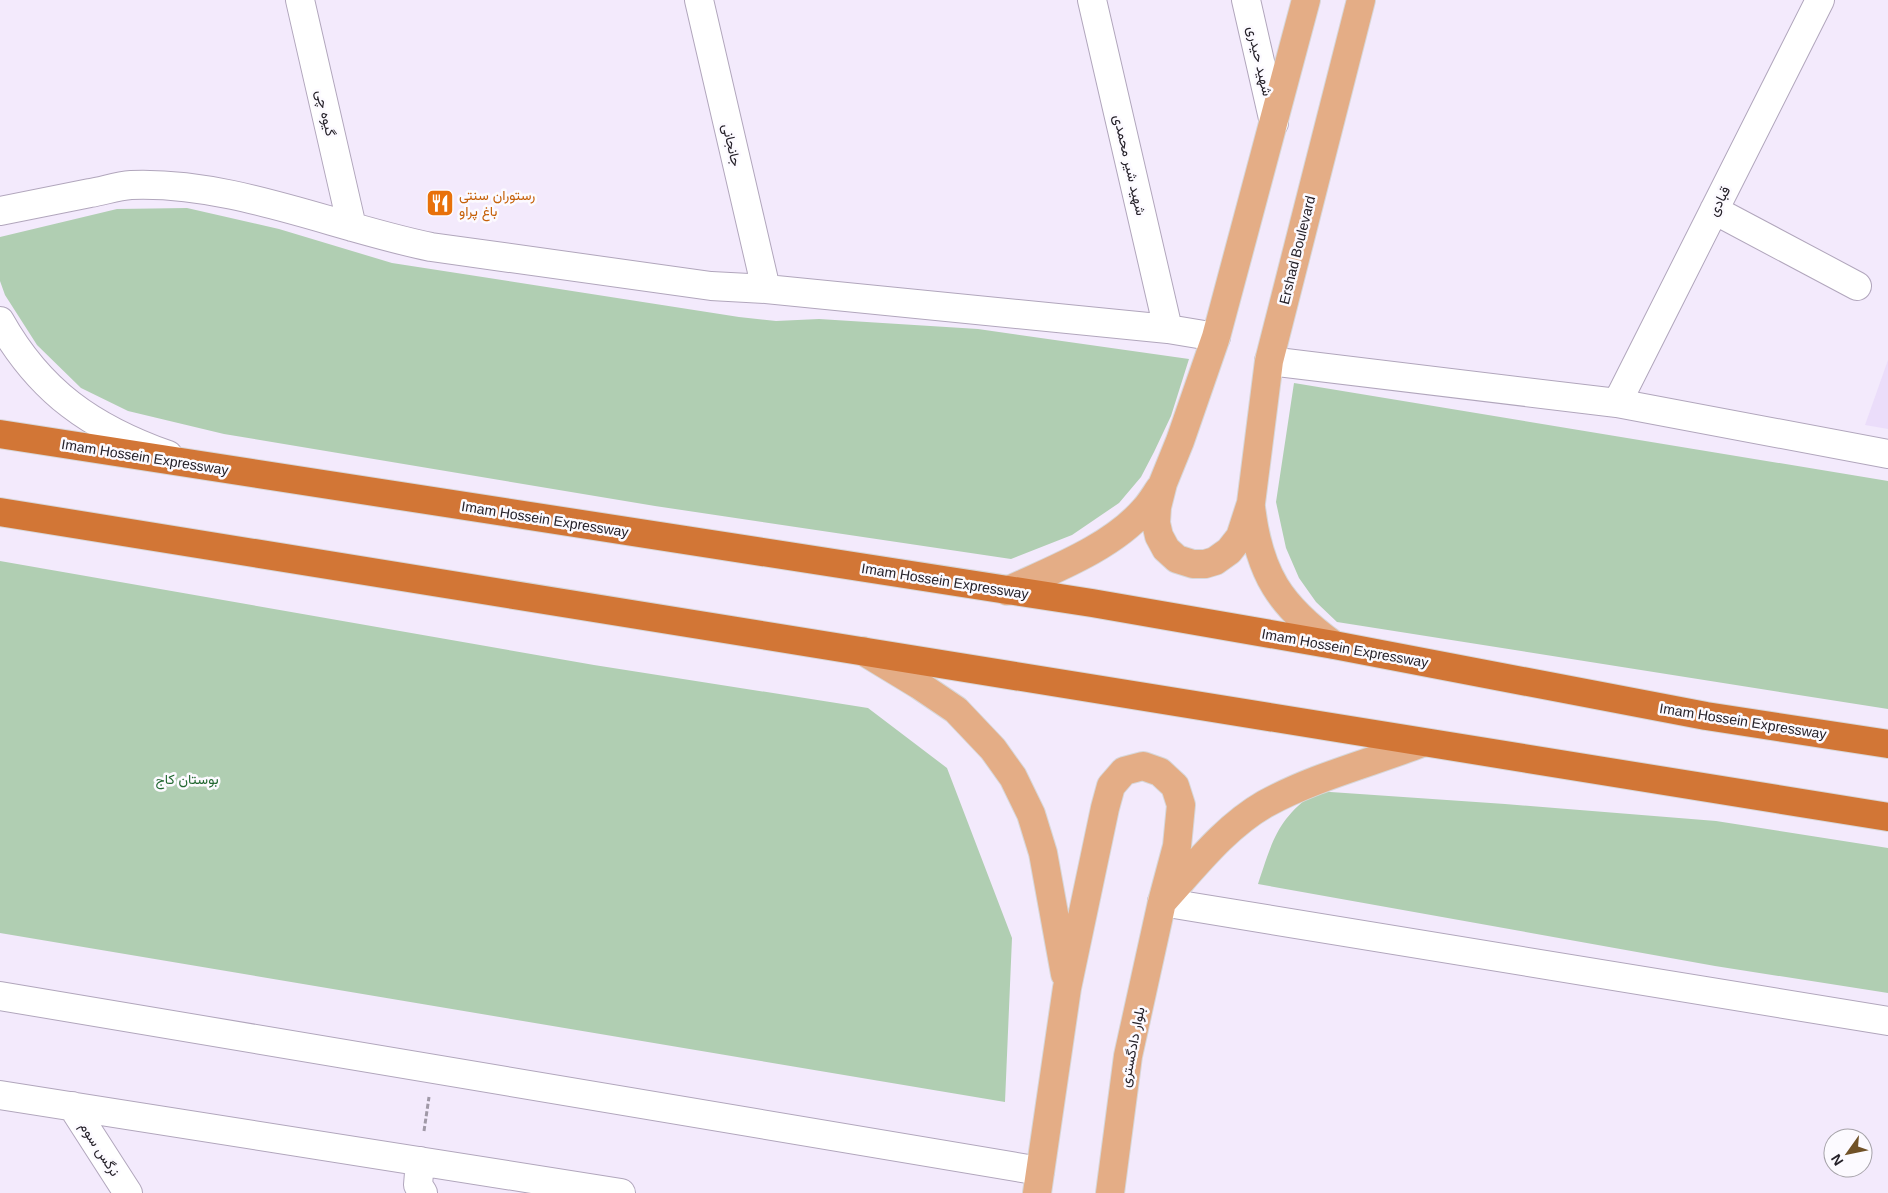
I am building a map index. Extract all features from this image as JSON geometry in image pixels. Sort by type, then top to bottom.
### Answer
[{"type":"highway","name":"Imam Hossein Expressway","points":[[0,434],[1092,603],[1334,645],[1706,716],[1888,744]]},
{"type":"highway","points":[[0,512],[1422,743],[1888,816]]},
{"type":"main road","points":[[1251,503],[1240,537],[1229,551],[1215,561],[1205,564],[1192,564],[1176,559],[1166,549],[1159,536],[1156,523],[1157,507],[1216,336],[1306,0]]},
{"type":"main road","name":"Ershad Boulevard","points":[[1251,503],[1269,361],[1361,0]]},
{"type":"main road","points":[[1007,591],[1069,562],[1108,540],[1129,525],[1144,510],[1164,483]]},
{"type":"main road","points":[[1251,503],[1254,535],[1257,545],[1263,564],[1278,591],[1290,609],[1308,626],[1334,645]]},
{"type":"main road","points":[[863,651],[956,710],[993,749],[1013,777],[1031,814],[1043,853],[1067,988],[1038,1182]]},
{"type":"main road","points":[[1162,902],[1231,829],[1264,805],[1320,779],[1379,760],[1422,743]]},
{"type":"main road","name":"بلوار دادگستری","points":[[1067,988],[1111,786],[1124,771],[1143,766],[1160,772],[1175,786],[1181,805],[1177,846],[1162,902],[1128,1056],[1110,1193]]},
{"type":"street","name":"گیوه چی","points":[[300,0],[352,227]]},
{"type":"street","name":"جانجانی","points":[[699,0],[766,289]]},
{"type":"street","name":"شهید شیر محمدی","points":[[1092,0],[1168,329]]},
{"type":"street","name":"شهید حیدری","points":[[1246,0],[1274,123]]},
{"type":"street","name":"قبادی","points":[[1617,403],[1820,0]]},
{"type":"street","points":[[0,211],[129,185],[179,187],[218,192],[352,227],[390,239],[431,247],[711,286],[766,289],[1168,329],[1216,336]]},
{"type":"street","points":[[1714,210],[1857,286]]},
{"type":"street","points":[[0,321],[22,356],[42,380],[94,422],[142,445],[196,464]]},
{"type":"street","points":[[1269,361],[1617,403],[1888,454]]},
{"type":"street","points":[[1162,902],[1888,1021]]},
{"type":"street","points":[[0,996],[432,1069],[1038,1182]]},
{"type":"street","points":[[0,1095],[622,1193]]},
{"type":"street","name":"نرگس سوم","points":[[72,1106],[128,1193]]},
{"type":"street","points":[[420,1161],[418,1185],[423,1193]]},
{"type":"path","points":[[420,1161],[432,1069]]},
{"type":"shaded area","points":[[1888,360],[1888,429],[1865,425]]},
{"type":"green space","points":[[187,208],[279,229],[392,263],[739,317],[776,321],[819,319],[978,329],[1189,359],[1171,416],[1154,452],[1141,477],[1119,503],[1072,535],[1011,559],[655,506],[224,434],[128,411],[81,388],[37,345],[5,295],[0,281],[0,237],[117,209]]},
{"type":"green space","points":[[1294,383],[1888,481],[1888,709],[1337,622],[1316,602],[1299,578],[1286,548],[1276,502]]},
{"type":"green space","name":"بوستان کاج","points":[[0,561],[594,665],[868,708],[947,768],[1012,938],[1005,1102],[0,933]]},
{"type":"green space","points":[[1316,791],[1716,821],[1888,848],[1888,993],[1715,966],[1258,884],[1273,842],[1284,821],[1303,801]]},
{"type":"place","name":"رستوران سنتی باغ پراو","points":[[440,203]]}]
